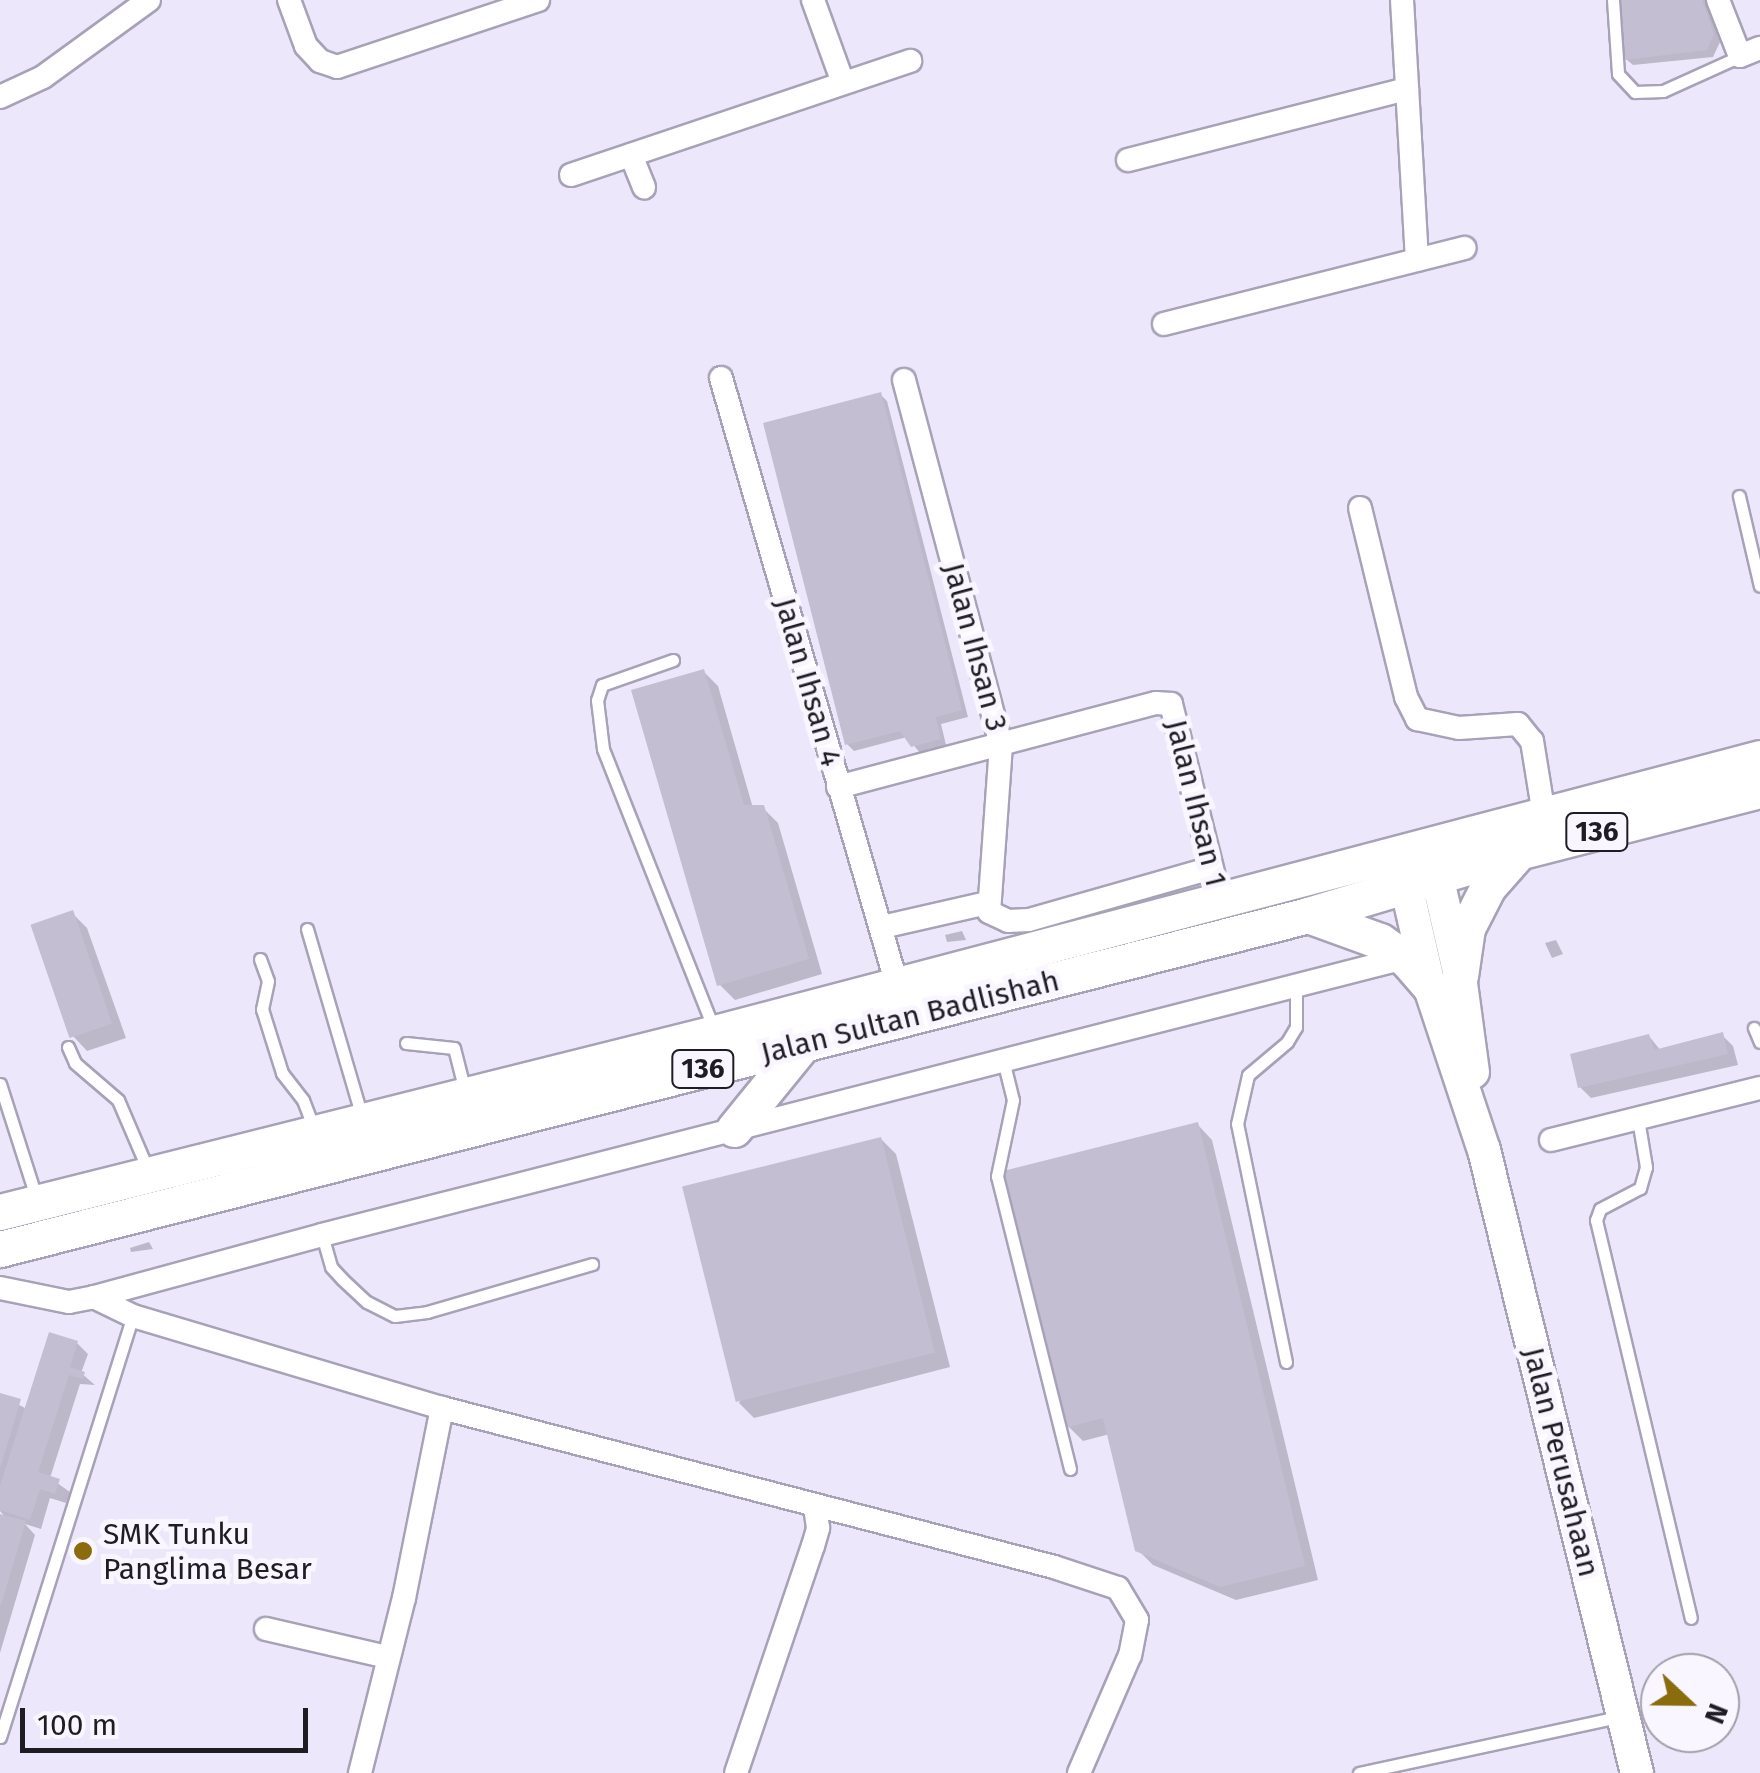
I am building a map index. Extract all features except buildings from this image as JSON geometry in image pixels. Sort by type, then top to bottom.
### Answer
[{"type":"main road","name":"Jalan Sultan Badlishah","points":[[0,1250],[1308,915],[1417,866],[1544,816],[1760,758]]},
{"type":"main road","name":"Jalan Sultan Badlishah","points":[[0,1212],[715,1033],[1027,948],[1221,902],[1518,852],[1760,790]]},
{"type":"main road","points":[[1308,915],[1354,928],[1444,980],[1488,887],[1518,852]]},
{"type":"main road","name":"Jalan Perusahaan","points":[[1417,866],[1637,1773]]},
{"type":"main road","points":[[734,1129],[803,1044]]},
{"type":"street","points":[[0,97],[43,77],[149,0]]},
{"type":"street","points":[[289,0],[306,46],[320,61],[337,67],[538,0]]},
{"type":"street","points":[[813,0],[843,84]]},
{"type":"street","points":[[1402,0],[1418,260]]},
{"type":"street","points":[[1718,0],[1750,52]]},
{"type":"street","points":[[571,175],[910,61]]},
{"type":"street","points":[[1128,160],[1407,88]]},
{"type":"street","points":[[631,154],[644,188]]},
{"type":"street","points":[[1164,324],[1466,248]]},
{"type":"street","name":"Jalan Ihsan 4","points":[[720,378],[897,986]]},
{"type":"street","name":"Jalan Ihsan 3","points":[[904,380],[1001,744],[991,910]]},
{"type":"street","points":[[1360,508],[1406,697],[1417,719],[1459,728],[1518,724],[1532,741],[1544,816]]},
{"type":"street","name":"Jalan Ihsan 1","points":[[1001,744],[1156,703],[1171,704],[1221,902]]},
{"type":"street","points":[[838,787],[1001,744]]},
{"type":"street","points":[[882,927],[991,910],[1030,920],[1211,868]]},
{"type":"street","points":[[0,1270],[9,1289],[69,1302],[94,1298],[322,1234],[1404,958]]},
{"type":"street","points":[[1551,1140],[1760,1088]]},
{"type":"street","points":[[94,1298],[133,1316],[442,1408],[1054,1566],[1118,1588],[1137,1620],[1130,1654],[1079,1773]]},
{"type":"street","points":[[360,1773],[404,1598],[442,1408]]},
{"type":"street","points":[[736,1773],[813,1546],[818,1528],[816,1506]]},
{"type":"street","points":[[266,1629],[387,1657]]},
{"type":"lane","points":[[1613,0],[1618,74],[1635,92],[1663,91],[1750,52]]},
{"type":"lane","points":[[1739,496],[1760,586]]},
{"type":"lane","points":[[1750,538],[1760,526]]},
{"type":"lane","points":[[672,660],[602,684],[597,700],[603,749],[715,1033]]},
{"type":"lane","points":[[308,930],[364,1122]]},
{"type":"lane","points":[[260,959],[268,981],[262,1008],[282,1073],[303,1100],[316,1133]]},
{"type":"lane","points":[[1286,1362],[1237,1124],[1248,1075],[1288,1042],[1296,1027],[1296,985]]},
{"type":"lane","points":[[1754,1028],[1760,1042]]},
{"type":"lane","points":[[406,1043],[454,1048],[466,1095]]},
{"type":"lane","points":[[68,1047],[75,1063],[118,1100],[149,1174]]},
{"type":"lane","points":[[1002,1060],[1013,1100],[997,1176],[1070,1469]]},
{"type":"lane","points":[[0,1084],[37,1201]]},
{"type":"lane","points":[[1638,1119],[1646,1167],[1640,1188],[1600,1208],[1596,1220],[1691,1618]]},
{"type":"lane","points":[[322,1234],[332,1267],[342,1280],[368,1302],[395,1316],[427,1312],[592,1264]]},
{"type":"lane","points":[[0,1737],[133,1316]]},
{"type":"lane","points":[[1359,1773],[1624,1716]]},
{"type":"place","name":"SMK Tunku Panglima Besar","points":[[83,1551]]}]
